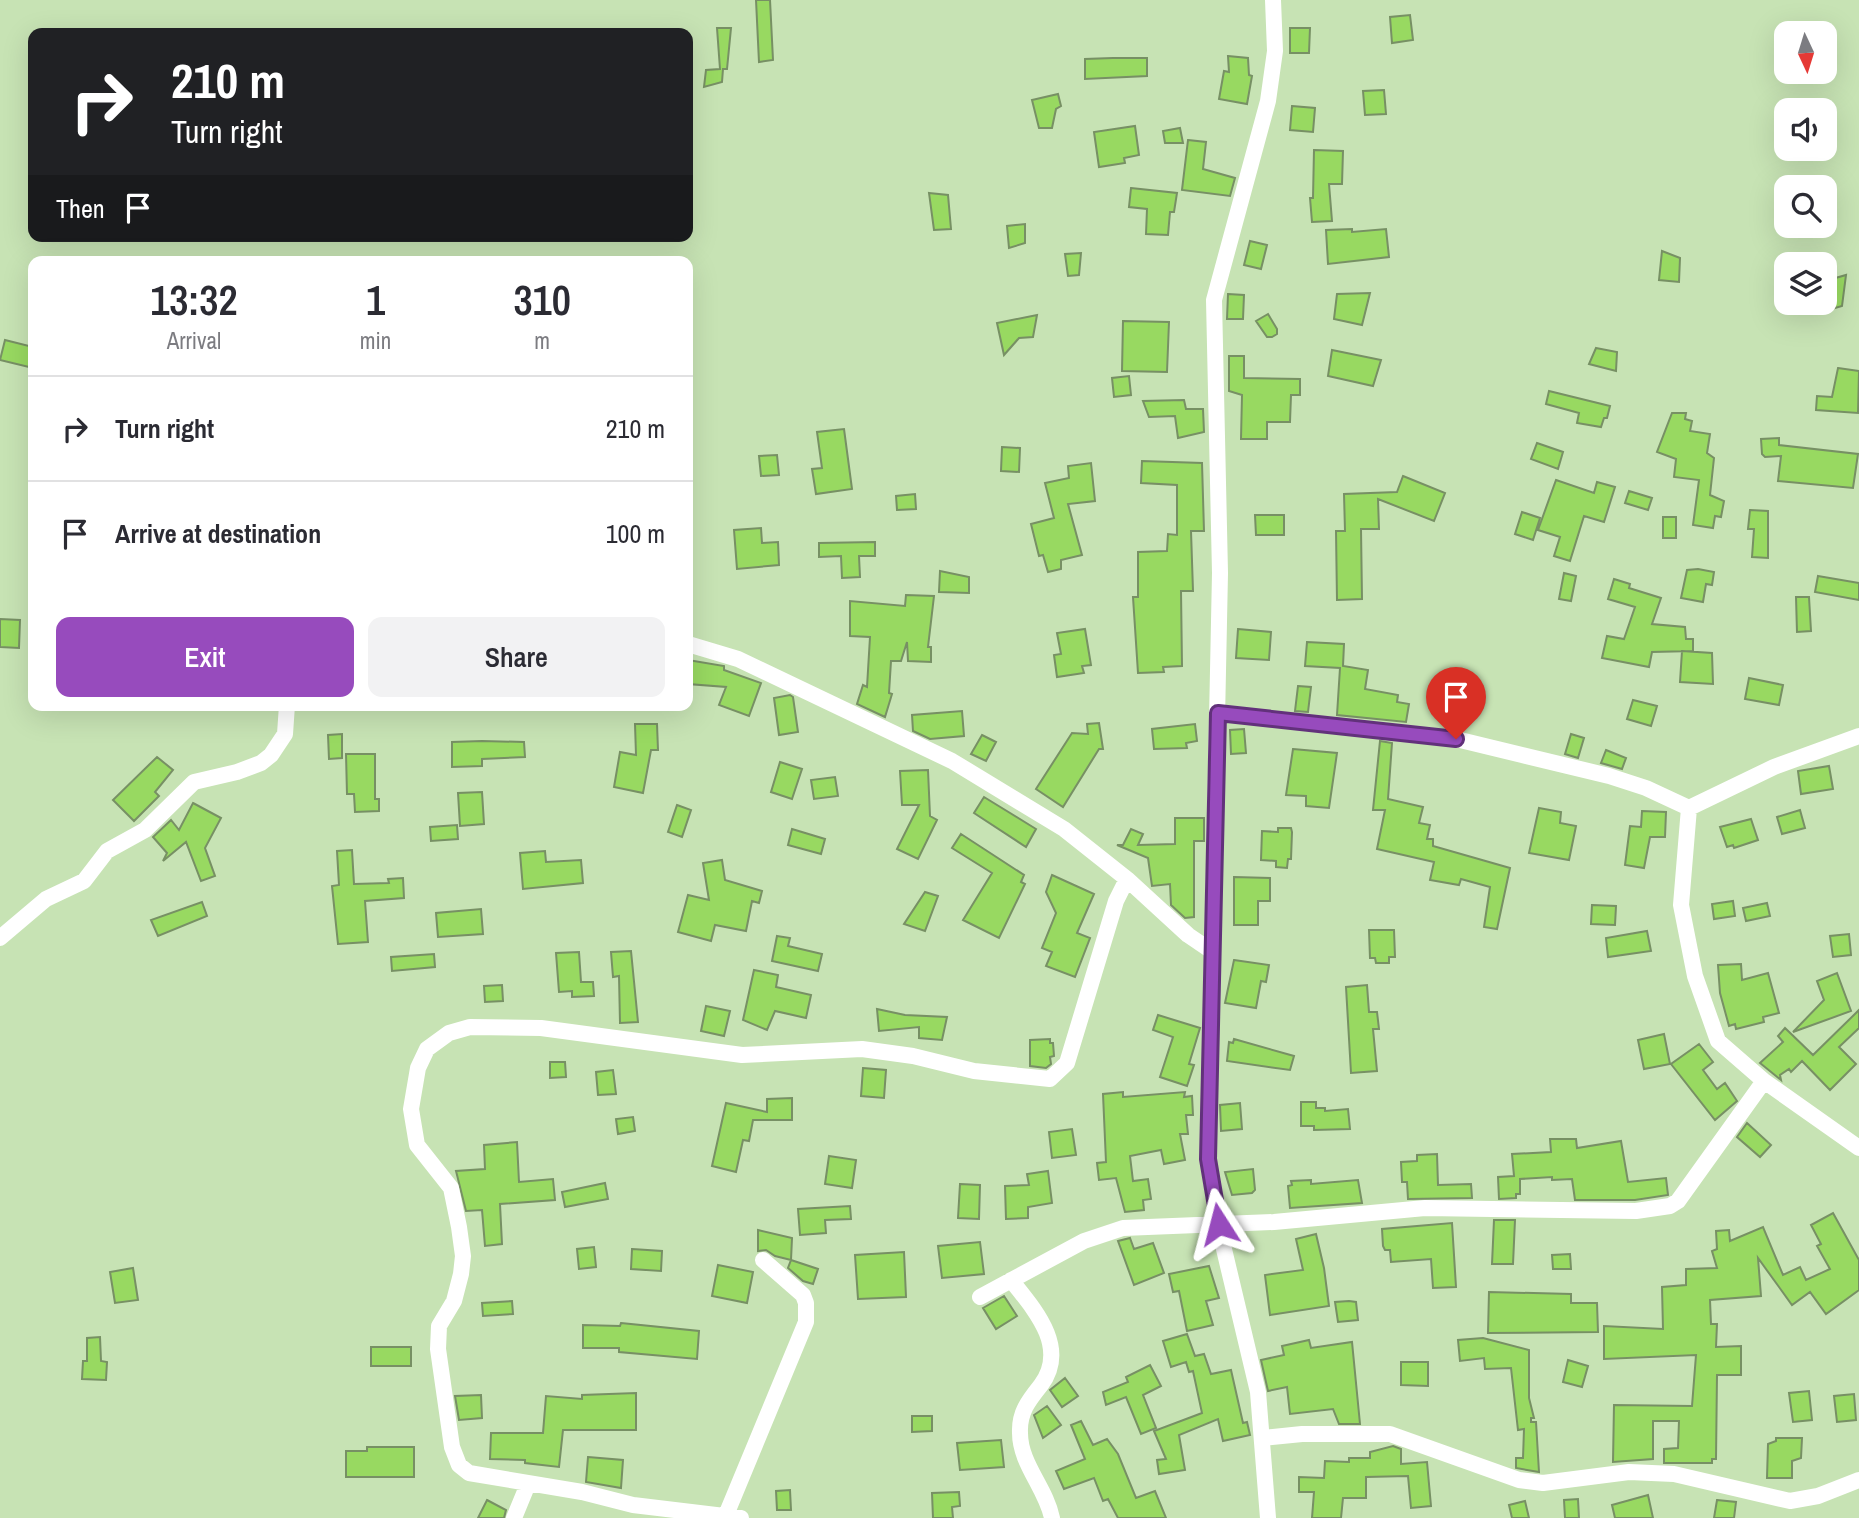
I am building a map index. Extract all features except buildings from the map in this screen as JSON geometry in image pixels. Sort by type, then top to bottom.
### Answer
[{"type":"street","points":[[1268,1518],[1264,1438],[1252,1358],[1219,1224],[1208,1159],[1220,573],[1214,300],[1268,101],[1275,51],[1273,0]]},
{"type":"street","points":[[693,645],[738,659],[952,761],[1065,829],[1128,878],[1188,935],[1213,952]]},
{"type":"street","points":[[0,938],[46,899],[84,881],[107,850],[145,830],[194,782],[237,772],[261,763],[271,755],[285,734],[287,711]]},
{"type":"street","points":[[1218,713],[1456,739],[1609,776],[1646,788],[1689,808]]},
{"type":"street","points":[[1689,808],[1774,767],[1859,736]]},
{"type":"street","points":[[1689,808],[1681,905],[1695,976],[1718,1041],[1764,1081],[1859,1148]]},
{"type":"street","points":[[763,1259],[803,1295],[806,1322],[734,1516],[633,1505],[582,1492],[469,1473],[459,1465],[452,1447],[439,1370],[438,1329],[456,1295],[463,1255],[451,1188],[417,1145],[411,1109],[418,1068],[427,1049],[449,1033],[470,1027],[541,1028],[742,1055],[862,1049],[913,1056],[974,1071],[1050,1079],[1067,1063],[1116,901],[1128,878]]},
{"type":"street","points":[[980,1297],[1084,1241],[1114,1229],[1425,1208],[1636,1211],[1670,1206],[1687,1190],[1764,1081]]},
{"type":"street","points":[[1011,1280],[1038,1313],[1050,1344],[1048,1374],[1027,1401],[1020,1422],[1020,1436],[1022,1451],[1052,1518]]},
{"type":"street","points":[[1264,1438],[1302,1434],[1390,1434],[1519,1480],[1543,1483],[1629,1472],[1674,1474],[1790,1501],[1818,1496],[1859,1480]]},
{"type":"street","points":[[514,1518],[528,1484]]},
{"type":"route","points":[[1219,1224],[1208,1159],[1218,713],[1456,739]]}]
